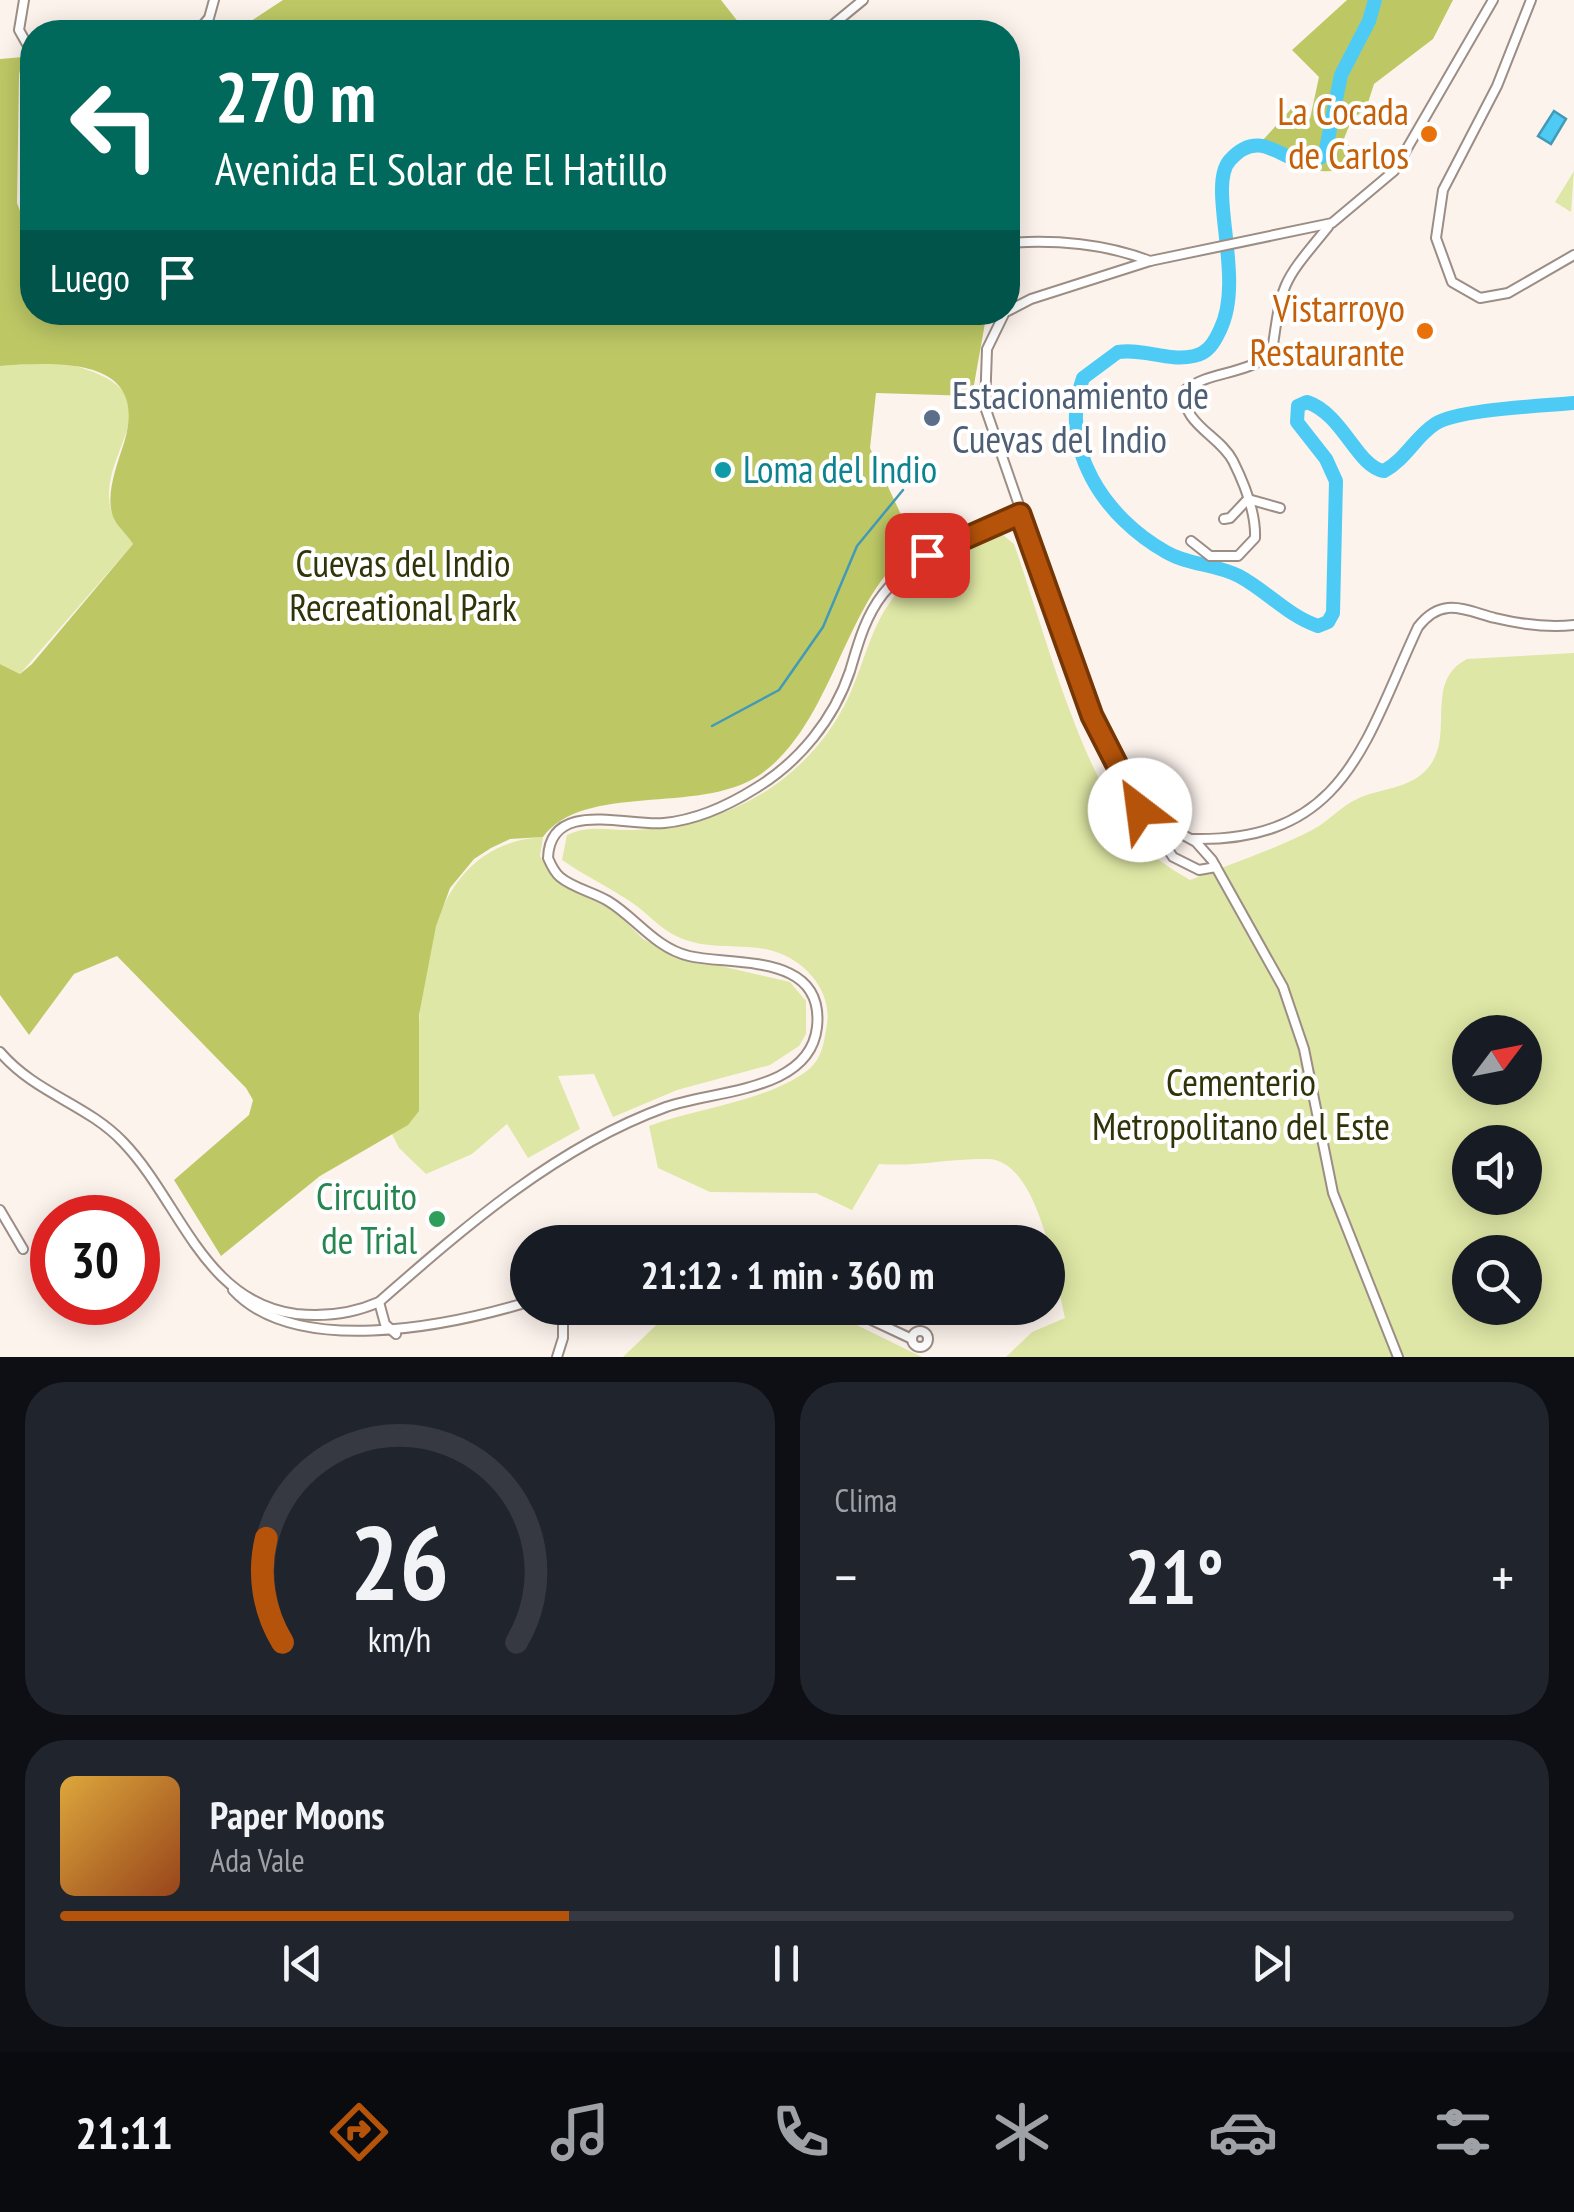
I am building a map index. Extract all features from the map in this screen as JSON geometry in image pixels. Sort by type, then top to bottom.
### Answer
[{"type":"street","points":[[846,20],[863,0]]},
{"type":"street","points":[[1191,541],[1210,556],[1238,556],[1255,538],[1256,521],[1235,463],[1189,412],[1183,402],[1185,390],[1196,382],[1248,369],[1272,352],[1276,306],[1284,279],[1331,223],[1394,171],[1493,0]]},
{"type":"street","points":[[1532,0],[1498,86],[1443,190],[1436,238],[1452,282],[1480,298],[1508,293],[1574,255]]},
{"type":"street","points":[[1020,305],[1150,262],[1331,223]]},
{"type":"street","points":[[1020,242],[1124,251],[1150,262]]},
{"type":"street","points":[[998,325],[990,338],[984,399],[1020,514],[1092,716],[1140,810],[1181,862],[1200,870],[1216,867]]},
{"type":"street","points":[[1248,499],[1280,508]]},
{"type":"street","points":[[1224,519],[1230,518],[1248,499]]},
{"type":"street","points":[[230,1286],[274,1310],[305,1315],[354,1311],[378,1302],[522,1185],[575,1150],[673,1105],[783,1075],[806,1058],[817,1020],[811,996],[794,976],[759,961],[676,951],[611,902],[561,878],[548,858],[550,844],[560,830],[583,819],[662,824],[744,796],[774,777],[824,722],[882,594],[938,548],[1020,514]]},
{"type":"street","points":[[1193,841],[1242,836],[1279,824],[1329,796],[1352,770],[1418,626],[1432,612],[1456,606],[1522,623],[1574,625]]},
{"type":"street","points":[[1140,810],[1193,841],[1216,867],[1296,1018],[1333,1193],[1398,1357]]},
{"type":"street","points":[[1181,862],[1196,858],[1193,841]]},
{"type":"street","points":[[0,1052],[42,1090],[96,1120],[124,1142],[196,1247],[242,1303],[268,1318],[313,1336],[349,1342],[510,1306]]},
{"type":"street","points":[[0,1210],[23,1249]]},
{"type":"street","points":[[378,1302],[385,1324],[396,1334]]},
{"type":"street","points":[[557,1357],[563,1325]]},
{"type":"street","points":[[882,1325],[912,1339]]},
{"type":"green space","points":[[283,0],[721,0],[737,20],[252,20]]},
{"type":"green space","points":[[1347,0],[1453,0],[1433,39],[1374,84],[1366,109],[1352,119],[1343,141],[1354,149],[1339,170],[1306,169],[1279,156],[1263,140],[1292,108],[1310,119],[1319,77],[1292,50]]},
{"type":"green space","name":"Cuevas del Indio Recreational Park","points":[[20,57],[20,325],[985,325],[972,396],[876,393],[870,448],[917,549],[893,567],[874,592],[806,724],[784,753],[758,776],[733,788],[585,810],[562,820],[543,837],[510,839],[474,859],[450,888],[436,926],[419,1015],[419,1111],[408,1125],[320,1176],[221,1256],[174,1180],[249,1115],[253,1100],[246,1088],[117,956],[74,974],[29,1035],[0,995],[0,664],[20,674],[32,664],[133,544],[114,519],[110,501],[129,415],[124,394],[112,379],[94,370],[48,364],[0,366],[0,59]]},
{"type":"green space","points":[[1574,171],[1571,212],[1555,202]]},
{"type":"green space","points":[[60,362],[101,375],[123,391],[130,408],[109,494],[114,519],[133,544],[20,674],[0,664],[0,366]]},
{"type":"green space","name":"Cementerio Metropolitano del Este","points":[[1003,535],[1014,544],[1065,697],[1096,774],[1135,837],[1190,880],[1318,827],[1357,799],[1420,776],[1440,742],[1446,681],[1467,659],[1574,653],[1574,1357],[1006,1357],[1032,1332],[1048,1325],[1065,1325],[1065,1225],[1042,1225],[1020,1179],[1006,1165],[988,1159],[879,1164],[852,1210],[816,1193],[710,1192],[658,1168],[649,1126],[766,1092],[813,1065],[826,1032],[825,1000],[814,978],[785,955],[761,948],[701,944],[670,933],[634,904],[562,860],[567,835],[584,830],[655,829],[694,822],[767,791],[803,761],[829,731],[849,696],[880,618],[899,591],[913,577],[956,553]]},
{"type":"green space","points":[[543,837],[540,856],[551,874],[617,913],[643,939],[677,956],[790,982],[806,1001],[806,1034],[799,1046],[770,1065],[677,1090],[613,1117],[594,1074],[558,1076],[580,1129],[528,1158],[507,1124],[472,1154],[426,1174],[399,1148],[392,1134],[419,1110],[419,1027],[431,940],[446,901],[468,869],[500,847]]},
{"type":"green space","points":[[656,1325],[857,1325],[922,1357],[623,1357]]},
{"type":"water","points":[[1554,111],[1566,119],[1551,144],[1538,136]]},
{"type":"waterway","points":[[1375,0],[1369,21],[1341,75],[1325,154],[1302,162],[1256,146],[1244,149],[1230,160],[1222,190],[1228,260],[1227,309],[1213,343],[1203,352],[1184,357],[1118,352],[1083,378],[1077,430],[1092,478],[1123,520],[1166,552],[1239,576],[1318,626],[1328,622],[1333,613],[1336,481],[1326,459],[1297,422],[1298,406],[1307,402],[1320,408],[1366,460],[1384,471],[1428,429],[1446,419],[1574,403]]},
{"type":"waterway","points":[[712,726],[779,690],[823,627],[857,546],[903,490]]},
{"type":"place","name":"La Cocada de Carlos","points":[[1429,134]]},
{"type":"place","name":"Vistarroyo Restaurante","points":[[1425,331]]},
{"type":"place","name":"Estacionamiento de Cuevas del Indio","points":[[932,418]]},
{"type":"place","name":"Loma del Indio","points":[[723,470]]},
{"type":"place","name":"Circuito de Trial","points":[[437,1219]]},
{"type":"route","points":[[927,555],[1020,514],[1092,716],[1120,778],[1140,810]]}]
